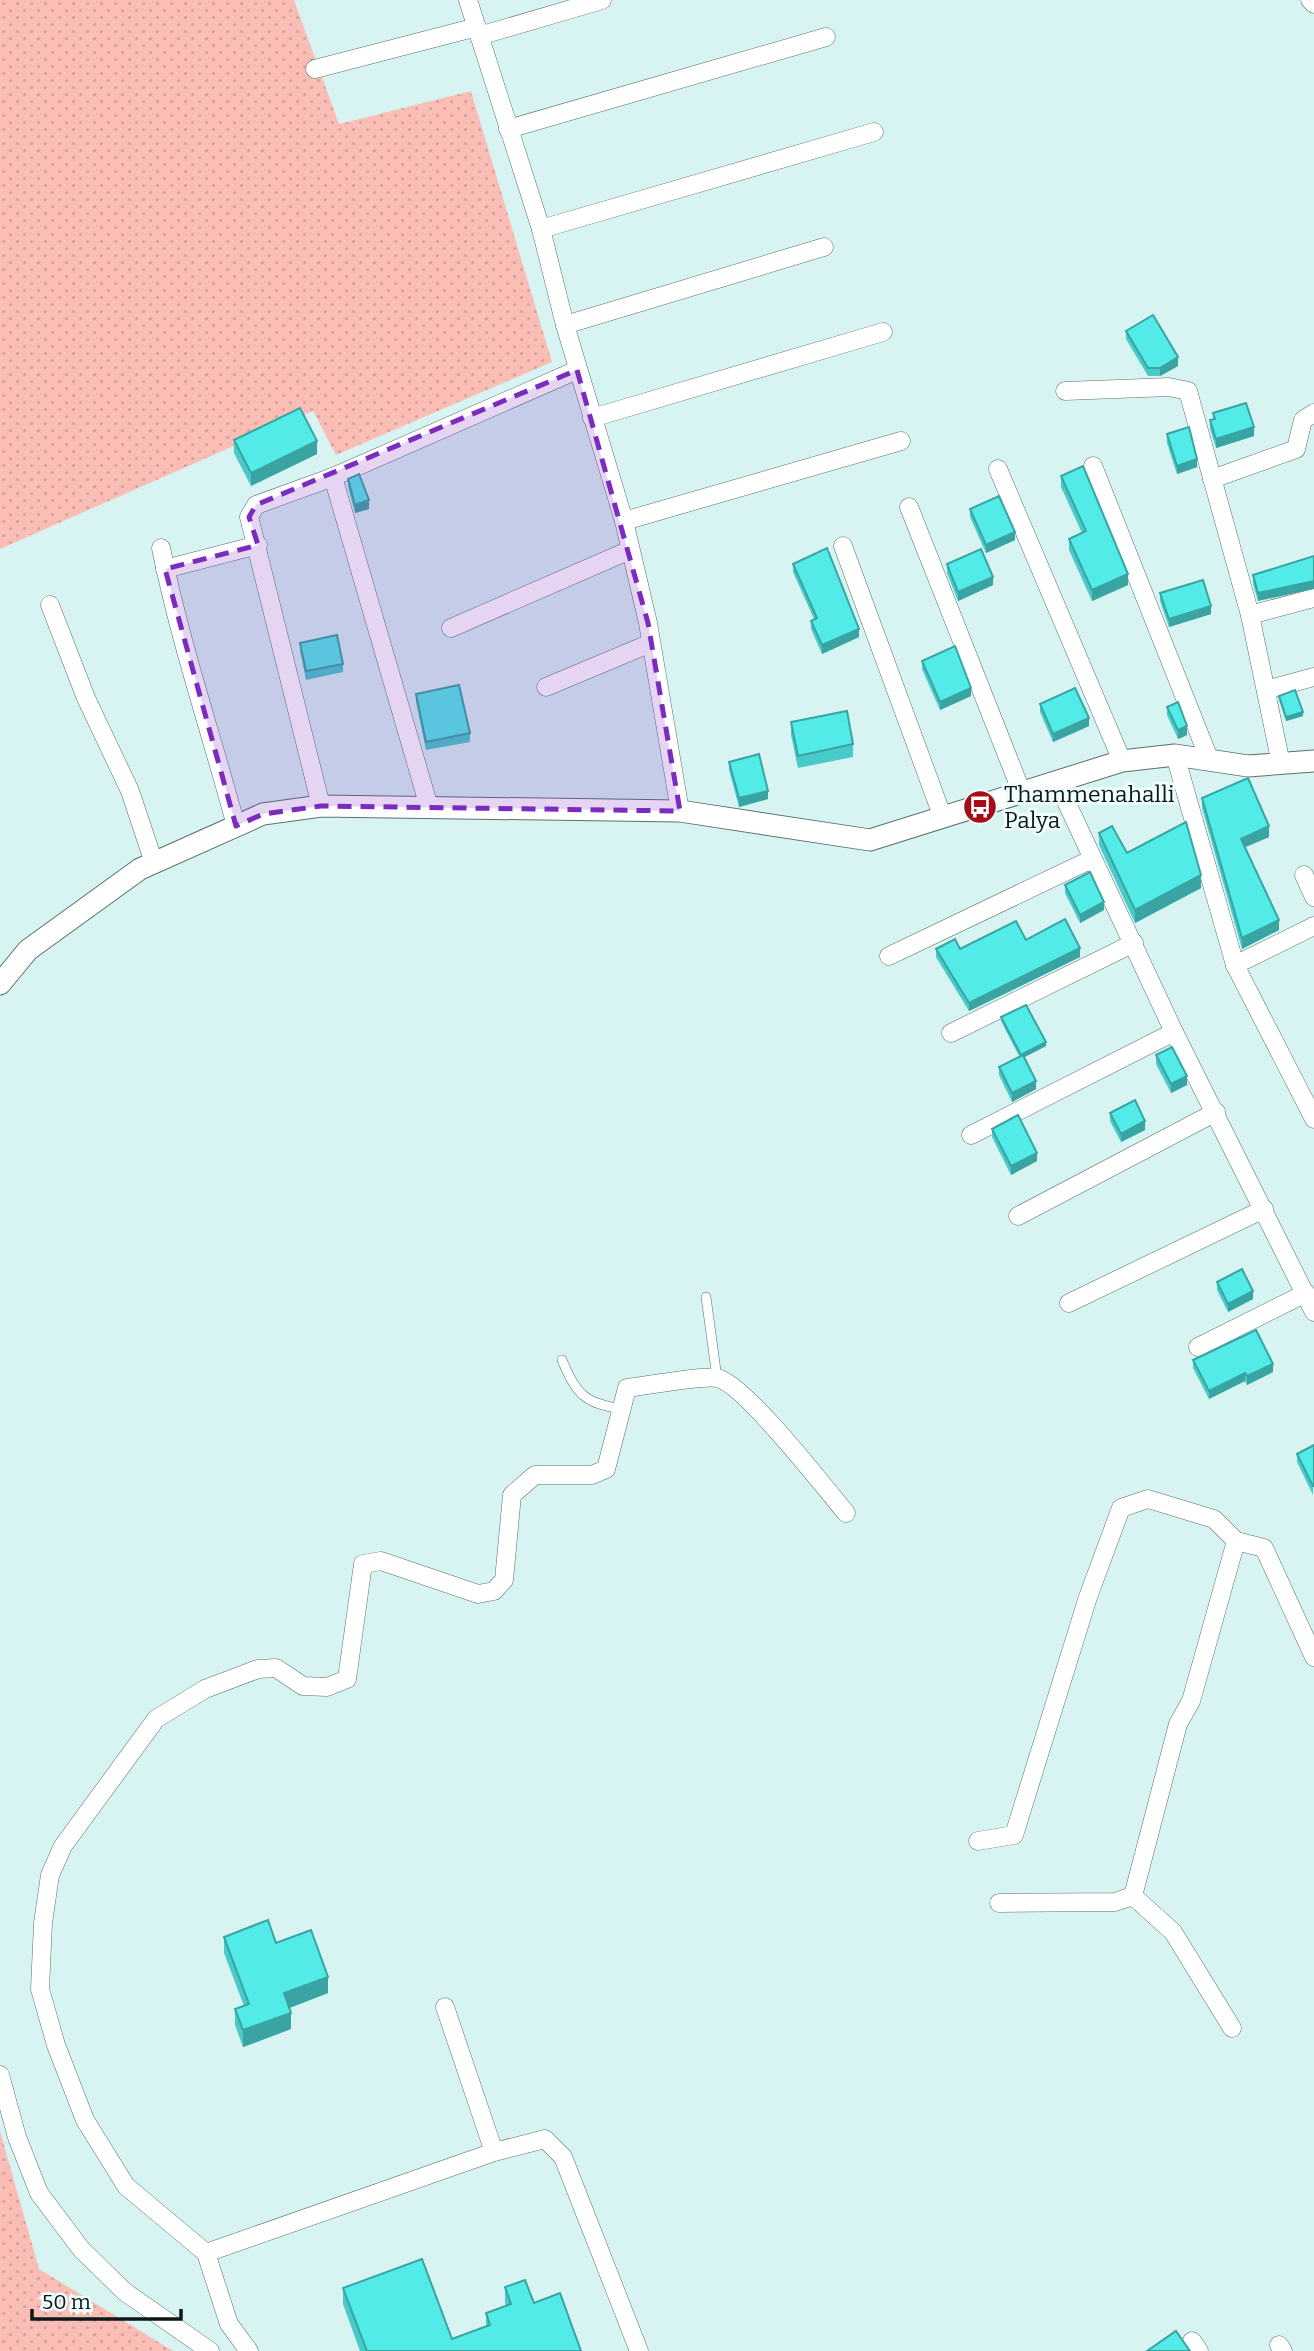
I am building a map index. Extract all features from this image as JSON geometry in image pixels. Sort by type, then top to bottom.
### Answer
[{"type":"street","points":[[468,0],[541,229],[565,325],[624,521],[651,643],[680,811]]},
{"type":"street","points":[[315,69],[602,0]]},
{"type":"street","points":[[1310,0],[1314,4]]},
{"type":"street","points":[[508,129],[826,37]]},
{"type":"street","points":[[541,229],[874,132]]},
{"type":"street","points":[[565,325],[824,247]]},
{"type":"street","points":[[592,418],[883,332]]},
{"type":"street","points":[[321,806],[249,517],[256,505],[333,477],[578,370]]},
{"type":"street","points":[[1065,391],[1169,387],[1188,391],[1250,615],[1281,764]]},
{"type":"street","points":[[1212,479],[1296,450],[1303,420],[1314,413]]},
{"type":"street","points":[[624,521],[901,441]]},
{"type":"street","points":[[1093,466],[1210,761]]},
{"type":"street","points":[[998,469],[1122,761]]},
{"type":"street","points":[[333,477],[429,807]]},
{"type":"street","points":[[909,508],[1022,793]]},
{"type":"street","points":[[166,569],[258,545]]},
{"type":"street","points":[[843,546],[943,818]]},
{"type":"street","points":[[161,548],[181,640],[200,693],[236,826]]},
{"type":"street","points":[[451,628],[631,550]]},
{"type":"street","points":[[1250,615],[1314,598]]},
{"type":"street","points":[[50,605],[86,698],[130,791],[153,863]]},
{"type":"street","points":[[545,687],[651,643]]},
{"type":"street","points":[[1266,690],[1314,677]]},
{"type":"street","points":[[1175,755],[1235,965],[1314,1119]]},
{"type":"street","points":[[0,984],[28,950],[140,869],[263,814],[321,806],[680,811],[870,840],[1122,761],[1175,755],[1248,766],[1314,761]]},
{"type":"street","points":[[1057,782],[1090,860],[1134,943],[1174,1032],[1314,1312]]},
{"type":"street","points":[[889,956],[1090,860]]},
{"type":"street","points":[[1304,875],[1314,897]]},
{"type":"street","points":[[1235,965],[1314,926]]},
{"type":"street","points":[[951,1033],[1134,943]]},
{"type":"street","points":[[971,1135],[1174,1032]]},
{"type":"street","points":[[1018,1216],[1216,1112]]},
{"type":"street","points":[[1069,1303],[1264,1209]]},
{"type":"street","points":[[1198,1347],[1306,1293]]},
{"type":"street","points":[[249,2351],[229,2324],[206,2253],[126,2186],[85,2120],[56,2045],[40,1989],[43,1923],[50,1875],[63,1846],[156,1719],[205,1689],[258,1670],[276,1668],[303,1686],[327,1687],[347,1679],[363,1564],[381,1560],[478,1594],[494,1591],[504,1580],[512,1495],[535,1475],[592,1475],[606,1469],[626,1388],[718,1378],[732,1386],[781,1436],[846,1513]]},
{"type":"street","points":[[978,1841],[1014,1835],[1088,1598],[1121,1508],[1148,1499],[1214,1519],[1236,1541],[1264,1548],[1314,1657]]},
{"type":"street","points":[[1133,1896],[1178,1724],[1191,1701],[1236,1541]]},
{"type":"street","points":[[999,1903],[1115,1902],[1133,1896]]},
{"type":"street","points":[[1133,1896],[1173,1932],[1232,2028]]},
{"type":"street","points":[[445,2007],[494,2151]]},
{"type":"street","points":[[0,2075],[17,2137],[39,2193],[81,2249],[125,2292],[210,2351]]},
{"type":"street","points":[[206,2253],[494,2151],[545,2139],[563,2157],[639,2351]]},
{"type":"lane","points":[[706,1297],[718,1378]]},
{"type":"lane","points":[[562,1360],[579,1394],[598,1405],[622,1409]]},
{"type":"highlighted area","points":[[577,370],[648,623],[680,811],[321,806],[263,814],[236,826],[165,569],[258,545],[249,517],[256,505]]},
{"type":"shaded area","points":[[0,0],[294,0],[339,124],[471,91],[552,362],[336,455],[313,411],[0,549]]},
{"type":"shaded area","points":[[0,2131],[39,2269],[173,2351],[0,2351]]},
{"type":"building","points":[[1153,315],[1178,357],[1160,368],[1148,368],[1126,331]]},
{"type":"building","points":[[1246,403],[1254,427],[1216,439],[1210,420],[1215,419],[1213,413]]},
{"type":"building","points":[[300,408],[317,441],[251,473],[234,440]]},
{"type":"building","points":[[1189,427],[1197,459],[1177,466],[1167,434]]},
{"type":"building","points":[[1083,466],[1128,574],[1092,590],[1069,539],[1086,531],[1061,476]]},
{"type":"building","points":[[359,474],[369,500],[355,505],[348,479]]},
{"type":"building","points":[[999,496],[1015,532],[986,545],[970,509]]},
{"type":"building","points":[[827,548],[859,629],[822,645],[811,621],[817,618],[793,564]]},
{"type":"building","points":[[981,549],[993,577],[958,592],[947,564]]},
{"type":"building","points":[[1314,556],[1314,581],[1258,593],[1253,575]]},
{"type":"building","points":[[1203,580],[1211,606],[1169,619],[1160,593]]},
{"type":"building","points":[[337,635],[343,664],[306,671],[300,643]]},
{"type":"building","points":[[955,646],[971,688],[940,702],[922,661]]},
{"type":"building","points":[[459,685],[470,733],[426,742],[416,694]]},
{"type":"building","points":[[1075,688],[1089,718],[1053,734],[1040,704]]},
{"type":"building","points":[[1295,690],[1303,712],[1286,717],[1279,696]]},
{"type":"building","points":[[1178,702],[1187,726],[1178,730],[1167,707]]},
{"type":"building","points":[[847,711],[853,744],[798,756],[791,722]]},
{"type":"building","points":[[759,754],[768,791],[739,798],[729,762]]},
{"type":"building","points":[[1248,778],[1269,826],[1241,839],[1279,920],[1242,938],[1202,798]]},
{"type":"building","points":[[1186,822],[1201,875],[1135,910],[1099,833],[1112,826],[1127,853]]},
{"type":"building","points":[[1090,872],[1104,902],[1080,915],[1065,885]]},
{"type":"building","points":[[1065,919],[1080,948],[969,1003],[936,949],[955,939],[960,949],[1016,921],[1026,940]]},
{"type":"building","points":[[1026,1005],[1046,1042],[1021,1055],[1001,1017]]},
{"type":"building","points":[[1172,1047],[1187,1076],[1171,1084],[1156,1055]]},
{"type":"building","points":[[1023,1055],[1036,1081],[1012,1093],[999,1067]]},
{"type":"building","points":[[1135,1100],[1145,1121],[1121,1134],[1110,1113]]},
{"type":"building","points":[[1018,1115],[1037,1153],[1011,1166],[992,1129]]},
{"type":"building","points":[[1242,1269],[1253,1291],[1228,1304],[1217,1282]]},
{"type":"building","points":[[1256,1330],[1273,1364],[1247,1376],[1245,1373],[1209,1391],[1193,1360]]},
{"type":"building","points":[[1314,1445],[1314,1486],[1313,1486],[1297,1454]]},
{"type":"building","points":[[268,1920],[276,1943],[311,1930],[328,1977],[284,1993],[291,2013],[243,2030],[235,2009],[249,2004],[224,1937]]},
{"type":"building","points":[[422,2259],[452,2339],[490,2325],[486,2313],[511,2304],[505,2287],[525,2280],[534,2303],[560,2293],[581,2351],[367,2351],[343,2288]]},
{"type":"building","points":[[1176,2331],[1190,2351],[1147,2351]]},
{"type":"place","name":"Thammenahalli Palya","points":[[980,807]]}]
